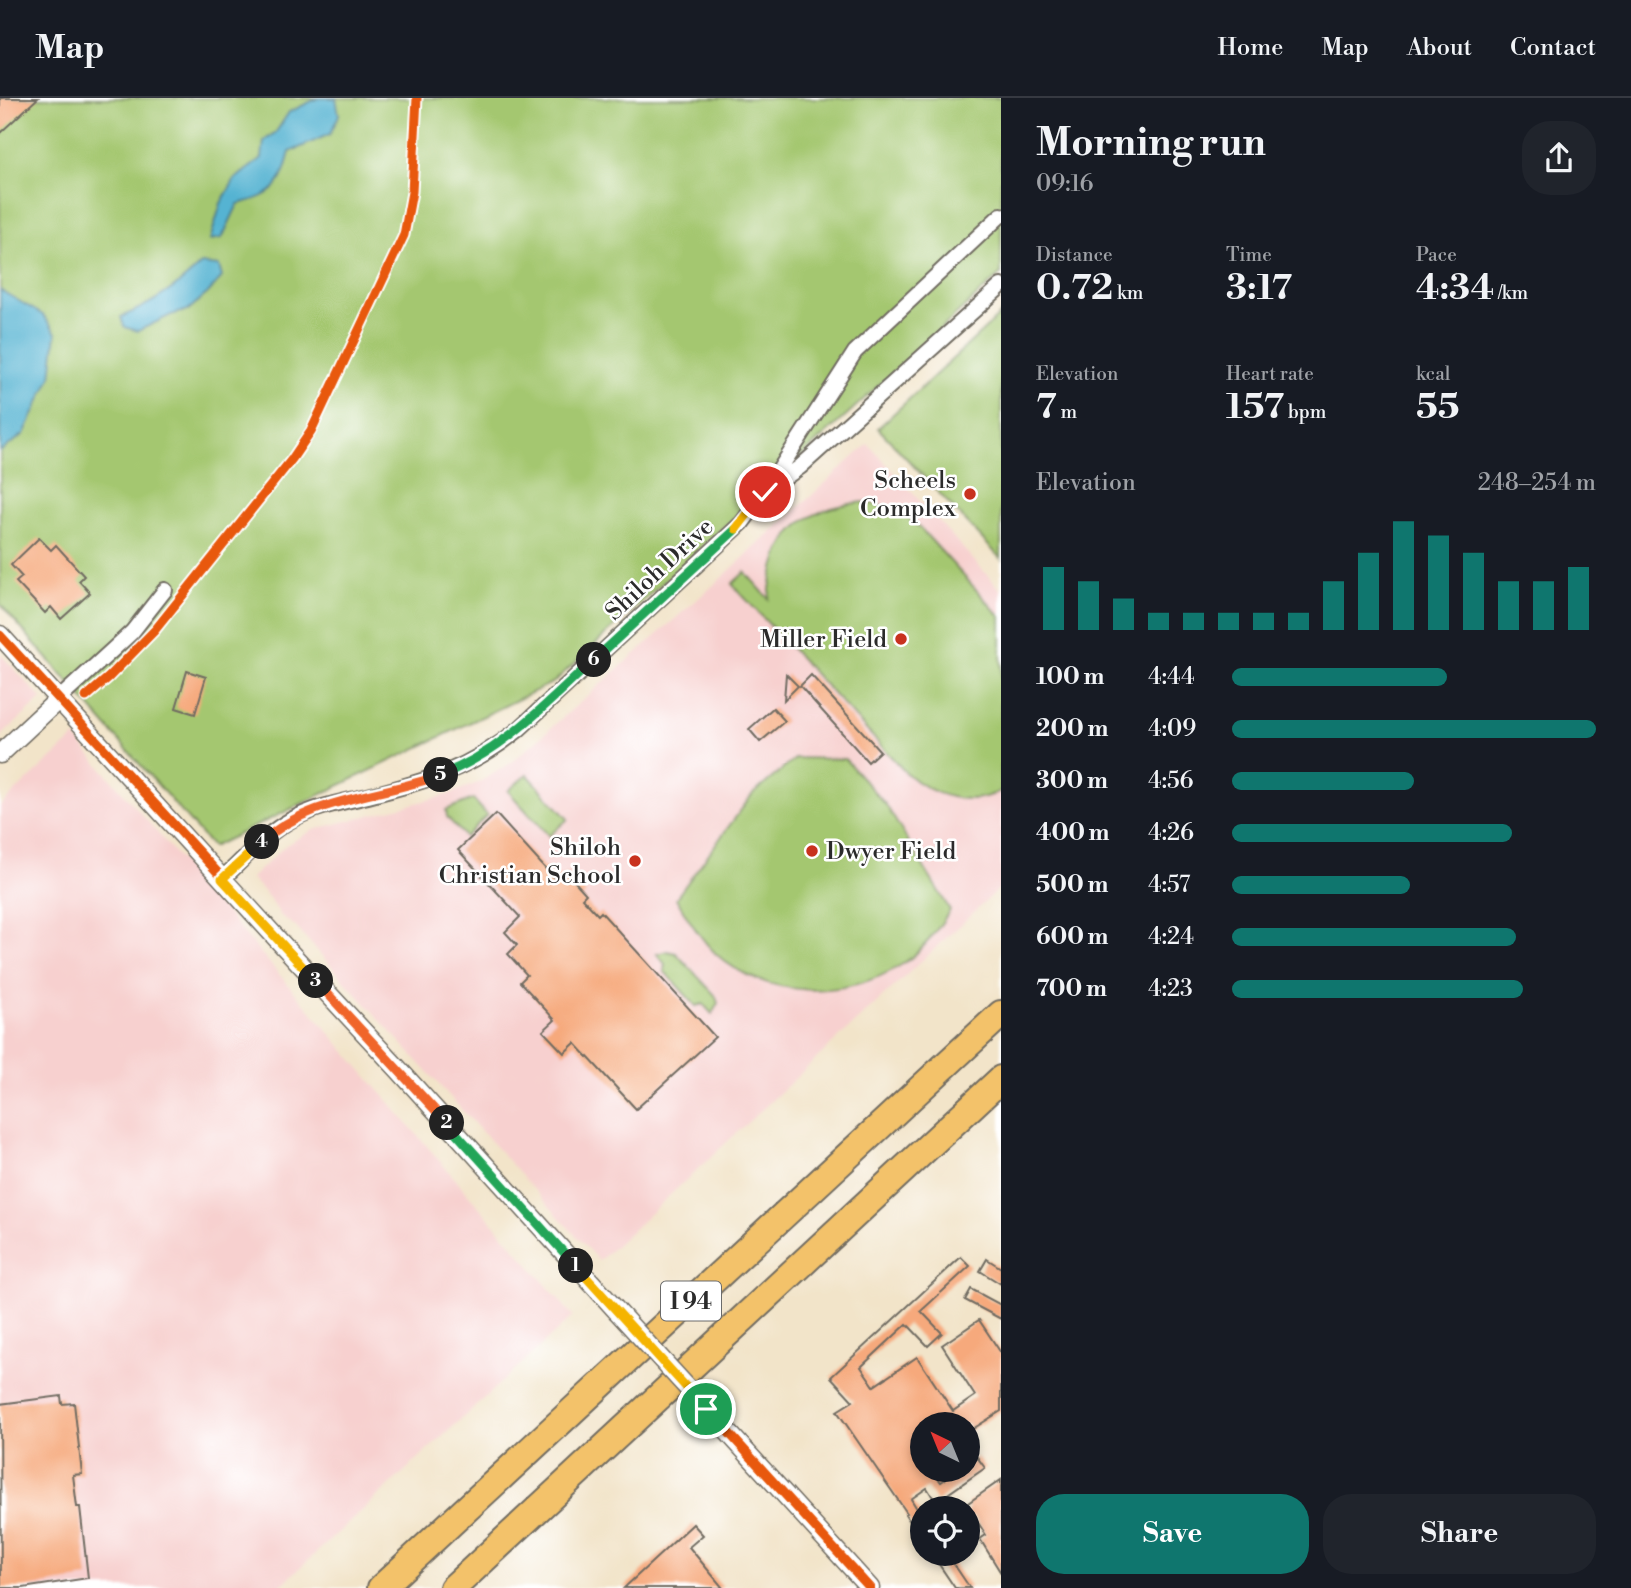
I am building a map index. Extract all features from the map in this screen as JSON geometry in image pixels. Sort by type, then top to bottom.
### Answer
[{"type":"highway","name":"I 94","points":[[381,1588],[1001,1014]]},
{"type":"highway","name":"I 94","points":[[453,1588],[1001,1079]]},
{"type":"street","name":"Shiloh Drive","points":[[222,879],[273,832],[292,819],[317,809],[429,779],[466,765],[501,743],[733,532],[765,492],[855,352],[1001,215]]},
{"type":"street","name":"Shiloh Drive","points":[[765,492],[800,467],[1001,286]]},
{"type":"street","points":[[0,754],[132,632],[165,590]]},
{"type":"street","points":[[0,635],[870,1588]]},
{"type":"shaded area","name":"Shiloh Christian School","points":[[868,444],[1001,590],[1001,887],[599,1261],[295,926],[281,916],[251,878],[286,845],[313,830],[447,795],[478,783],[511,763],[716,583]]},
{"type":"shaded area","points":[[0,654],[42,699],[0,737]]},
{"type":"shaded area","points":[[75,737],[573,1316],[278,1588],[0,1588],[0,806]]},
{"type":"green space","points":[[0,98],[1001,98],[1001,274],[554,682],[212,847],[0,604]]},
{"type":"green space","name":"Scheels Complex","points":[[1001,314],[1001,559],[878,428]]},
{"type":"green space","points":[[864,502],[906,516],[1001,617],[1001,791],[976,799],[963,799],[939,793],[916,781],[732,584],[745,572],[769,599],[777,558],[795,529],[808,518],[823,511]]},
{"type":"green space","name":"Dwyer Field","points":[[796,758],[845,759],[886,805],[950,910],[940,926],[909,960],[879,976],[856,984],[806,990],[758,980],[736,969],[716,954],[694,927],[676,898],[752,795]]},
{"type":"green space","points":[[527,774],[568,819],[549,836],[508,791]]},
{"type":"green space","points":[[473,799],[487,815],[465,837],[447,817],[446,810]]},
{"type":"green space","points":[[667,951],[676,953],[715,995],[718,1003],[712,1014],[703,1004],[696,1006],[664,971],[665,964],[657,954]]},
{"type":"water","points":[[318,98],[336,98],[339,115],[330,134],[290,152],[283,174],[274,188],[260,197],[238,204],[222,238],[210,240],[221,203],[235,179],[262,158],[264,141],[276,132],[289,112]]},
{"type":"water","points":[[201,264],[219,266],[222,277],[188,310],[138,331],[124,327],[121,317],[164,294]]},
{"type":"water","points":[[0,290],[43,315],[56,333],[51,377],[24,434],[0,452]]},
{"type":"building","points":[[0,98],[38,98],[0,133]]},
{"type":"building","points":[[39,538],[51,550],[56,545],[84,576],[79,581],[90,593],[61,619],[51,607],[45,613],[16,582],[22,577],[11,565]]},
{"type":"building","points":[[187,671],[206,677],[195,714],[176,708]]},
{"type":"building","points":[[786,674],[798,686],[784,700]]},
{"type":"building","points":[[811,675],[880,751],[868,762],[800,686]]},
{"type":"building","points":[[773,708],[785,721],[760,742],[749,729]]},
{"type":"building","points":[[496,814],[554,878],[558,874],[562,878],[567,873],[586,894],[582,898],[598,915],[601,912],[715,1037],[636,1109],[575,1043],[564,1053],[543,1031],[555,1020],[520,982],[527,975],[508,954],[517,945],[505,932],[520,917],[458,850]]},
{"type":"building","points":[[961,1257],[970,1266],[921,1311],[942,1333],[928,1346],[907,1324],[861,1367],[874,1386],[917,1357],[953,1411],[975,1396],[942,1345],[979,1320],[1001,1353],[1001,1411],[980,1424],[980,1412],[910,1412],[910,1482],[965,1482],[945,1496],[932,1496],[927,1488],[915,1496],[910,1496],[910,1522],[905,1514],[907,1513],[837,1411],[853,1401],[831,1377]]},
{"type":"building","points":[[987,1259],[1001,1268],[1001,1284],[980,1271]]},
{"type":"building","points":[[971,1289],[1001,1305],[1001,1319],[965,1300]]},
{"type":"building","points":[[61,1396],[62,1404],[74,1403],[82,1474],[73,1475],[77,1507],[80,1507],[88,1578],[23,1588],[1,1588],[0,1404]]},
{"type":"building","points":[[1001,1480],[1001,1573],[980,1539],[986,1535],[980,1526],[978,1496]]},
{"type":"building","points":[[693,1524],[703,1535],[689,1547],[723,1588],[624,1588]]},
{"type":"building","points":[[940,1566],[955,1566],[970,1588],[955,1588]]},
{"type":"cycle path","points":[[86,697],[155,630],[292,459],[311,431],[404,235],[412,192],[417,98]]},
{"type":"cycle path","points":[[0,635],[870,1588]]},
{"type":"place","name":"Scheels Complex","points":[[970,494]]},
{"type":"place","name":"Miller Field","points":[[901,639]]},
{"type":"place","name":"Dwyer Field","points":[[812,851]]},
{"type":"place","name":"Shiloh Christian School","points":[[635,861]]},
{"type":"route","points":[[706,1409],[222,879],[273,832],[292,819],[317,809],[429,779],[484,756],[529,720],[733,532],[765,492]]}]
